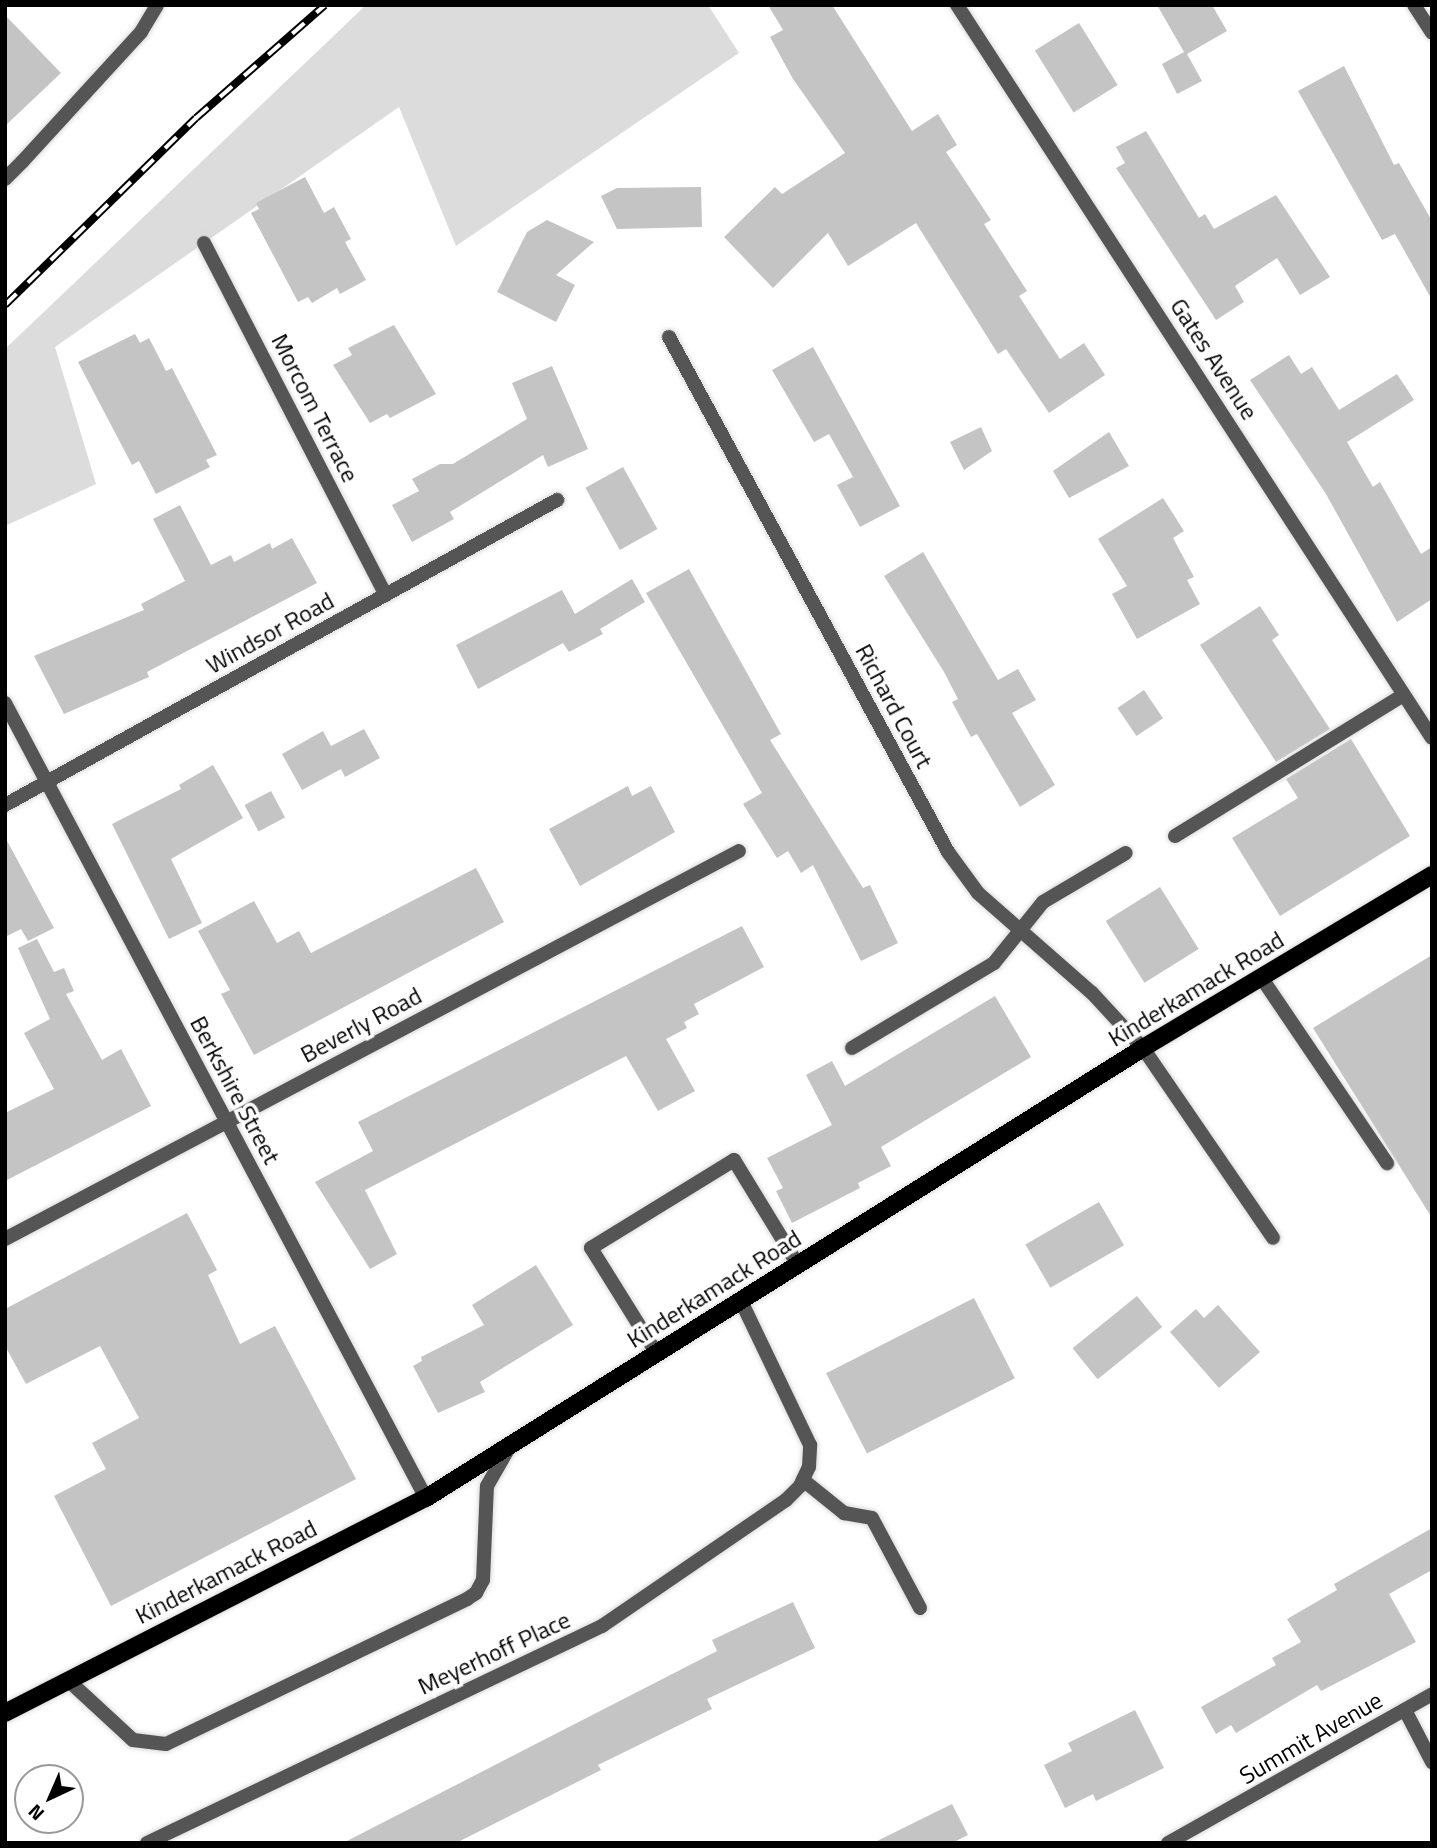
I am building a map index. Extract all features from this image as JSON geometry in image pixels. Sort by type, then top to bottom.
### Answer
[{"type":"main road","name":"Kinderkamack Road","points":[[5,1713],[426,1498],[1143,1048],[1432,875]]},
{"type":"street","points":[[5,178],[141,32],[157,5]]},
{"type":"street","name":"Gates Avenue","points":[[957,5],[1432,738]]},
{"type":"street","points":[[1413,5],[1432,33]]},
{"type":"street","name":"Morcom Terrace","points":[[204,243],[386,595]]},
{"type":"street","name":"Richard Court","points":[[669,337],[948,852],[978,893],[1024,931],[1143,1048],[1273,1238]]},
{"type":"street","name":"Windsor Road","points":[[5,805],[557,500]]},
{"type":"street","points":[[1175,836],[1403,695]]},
{"type":"street","name":"Berkshire Street","points":[[5,703],[426,1498]]},
{"type":"street","name":"Beverly Road","points":[[5,1239],[739,851]]},
{"type":"street","points":[[852,1048],[994,963],[1024,931],[1044,902],[1126,853]]},
{"type":"street","points":[[1261,977],[1387,1163]]},
{"type":"street","points":[[657,1354],[591,1248],[734,1160],[798,1265]]},
{"type":"street","points":[[741,1301],[810,1445],[803,1480],[845,1514],[872,1518],[920,1608]]},
{"type":"street","points":[[69,1681],[133,1740],[166,1744],[467,1599],[476,1593],[483,1580],[487,1486],[510,1445]]},
{"type":"street","name":"Meyerhoff Place","points":[[147,1843],[602,1626],[786,1500],[803,1480]]},
{"type":"street","name":"Summit Avenue","points":[[1168,1843],[1432,1694]]},
{"type":"street","points":[[1405,1710],[1432,1762]]},
{"type":"shaded area","points":[[366,5],[708,5],[739,53],[456,246],[399,107],[55,347],[96,484],[5,526],[5,349]]},
{"type":"building","points":[[768,5],[832,5],[912,131],[938,114],[957,145],[946,152],[991,220],[984,224],[1027,291],[1019,296],[1060,359],[1084,343],[1105,375],[1049,413],[1006,349],[998,354],[916,223],[848,266],[828,233],[773,288],[724,237],[775,187],[782,194],[845,153],[793,79],[770,37],[783,30]]},
{"type":"building","points":[[1157,5],[1212,5],[1227,31],[1187,54],[1202,81],[1177,94],[1162,64],[1184,52]]},
{"type":"building","points":[[5,15],[61,73],[5,126]]},
{"type":"building","points":[[1079,23],[1118,85],[1074,112],[1035,51]]},
{"type":"building","points":[[1344,66],[1394,165],[1399,163],[1432,221],[1432,300],[1395,234],[1382,240],[1298,91]]},
{"type":"building","points":[[1146,131],[1199,218],[1205,214],[1214,229],[1276,195],[1330,277],[1300,295],[1277,258],[1235,286],[1244,302],[1216,320],[1116,168],[1125,163],[1116,147]]},
{"type":"building","points":[[305,177],[324,213],[334,207],[351,239],[345,242],[366,280],[340,294],[337,288],[312,303],[308,297],[298,302],[251,213],[259,209],[256,203]]},
{"type":"building","points":[[701,187],[702,227],[617,229],[601,196],[617,188]]},
{"type":"building","points":[[547,220],[594,242],[556,275],[575,285],[556,322],[497,292],[527,232]]},
{"type":"building","points":[[394,325],[436,394],[390,418],[387,414],[370,423],[333,365],[352,355],[348,348]]},
{"type":"building","points":[[135,334],[140,343],[149,338],[166,371],[172,368],[217,455],[206,460],[210,467],[156,494],[139,461],[132,465],[78,362]]},
{"type":"building","points":[[813,347],[900,506],[860,527],[837,485],[853,477],[829,434],[814,442],[772,370]]},
{"type":"building","points":[[1289,355],[1301,374],[1312,367],[1339,410],[1397,374],[1414,400],[1347,442],[1373,487],[1380,482],[1421,554],[1432,547],[1432,599],[1397,622],[1326,494],[1250,380]]},
{"type":"building","points":[[552,366],[588,449],[548,467],[543,455],[450,512],[454,519],[412,542],[392,505],[419,491],[412,479],[440,464],[453,464],[527,419],[512,383]]},
{"type":"building","points":[[981,427],[992,451],[964,470],[950,442]]},
{"type":"building","points":[[1109,432],[1129,466],[1069,498],[1053,471]]},
{"type":"building","points":[[623,467],[657,529],[620,550],[585,488]]},
{"type":"building","points":[[1163,498],[1184,531],[1173,538],[1194,577],[1187,580],[1200,604],[1137,639],[1112,594],[1127,586],[1098,539]]},
{"type":"building","points":[[180,505],[211,565],[231,555],[234,562],[270,543],[272,549],[292,538],[317,583],[147,672],[149,677],[64,714],[34,656],[144,610],[141,604],[185,581],[153,519]]},
{"type":"building","points":[[923,552],[998,680],[1018,669],[1036,700],[1012,713],[1055,785],[1020,807],[977,734],[971,737],[952,702],[958,699],[944,672],[884,576]]},
{"type":"building","points":[[689,569],[781,734],[770,740],[863,888],[870,885],[898,943],[861,961],[813,865],[801,873],[788,851],[777,858],[743,804],[762,793],[646,593]]},
{"type":"building","points":[[632,579],[645,602],[600,629],[603,634],[569,652],[563,643],[478,689],[456,645],[562,590],[575,614]]},
{"type":"building","points":[[1260,606],[1279,635],[1272,640],[1330,729],[1276,762],[1200,645]]},
{"type":"building","points":[[1144,690],[1163,718],[1136,736],[1117,708]]},
{"type":"building","points":[[364,729],[380,758],[345,777],[341,769],[302,790],[282,754],[323,731],[331,746]]},
{"type":"building","points":[[1351,739],[1410,836],[1280,916],[1232,838],[1298,798],[1286,779]]},
{"type":"building","points":[[213,765],[243,818],[171,859],[202,923],[169,939],[112,824],[181,789],[179,785]]},
{"type":"building","points":[[628,786],[632,796],[651,786],[675,832],[580,886],[549,829]]},
{"type":"building","points":[[271,791],[285,817],[259,832],[245,805]]},
{"type":"building","points":[[5,837],[54,928],[28,941],[21,929],[5,937]]},
{"type":"building","points":[[476,868],[504,922],[254,1055],[221,994],[230,990],[198,931],[254,901],[277,943],[299,931],[311,953]]},
{"type":"building","points":[[1160,887],[1199,949],[1144,983],[1106,921]]},
{"type":"building","points":[[742,926],[764,967],[694,1004],[699,1014],[684,1022],[687,1028],[666,1039],[695,1091],[658,1111],[626,1056],[365,1190],[397,1254],[370,1269],[315,1182],[373,1151],[358,1122]]},
{"type":"building","points":[[37,939],[54,972],[64,968],[74,991],[66,994],[102,1060],[121,1049],[151,1106],[5,1181],[5,1113],[54,1089],[24,1033],[50,1019],[18,948]]},
{"type":"building","points":[[1432,955],[1432,1218],[1313,1028]]},
{"type":"building","points":[[995,996],[1031,1057],[881,1147],[891,1166],[858,1183],[860,1188],[792,1223],[776,1191],[783,1188],[767,1158],[832,1125],[806,1075],[832,1061],[845,1086]]},
{"type":"building","points":[[1099,1202],[1124,1245],[1050,1288],[1025,1244]]},
{"type":"building","points":[[187,1213],[217,1270],[208,1275],[240,1344],[275,1326],[356,1479],[111,1606],[54,1496],[106,1469],[92,1443],[139,1418],[100,1346],[26,1384],[5,1346],[5,1309]]},
{"type":"building","points":[[536,1265],[573,1325],[480,1382],[485,1392],[438,1413],[413,1366],[422,1361],[421,1357],[484,1325],[472,1305]]},
{"type":"building","points":[[1137,1296],[1162,1327],[1098,1379],[1072,1348]]},
{"type":"building","points":[[974,1298],[1015,1378],[867,1454],[826,1373]]},
{"type":"building","points":[[1218,1305],[1260,1352],[1219,1388],[1170,1332],[1196,1309],[1204,1318]]},
{"type":"building","points":[[1432,1528],[1432,1570],[1389,1594],[1416,1642],[1321,1691],[1317,1685],[1236,1733],[1231,1725],[1216,1734],[1201,1707],[1276,1665],[1272,1658],[1301,1642],[1287,1619],[1337,1590],[1334,1584]]},
{"type":"building","points":[[793,1602],[815,1648],[707,1699],[712,1709],[598,1765],[601,1770],[456,1843],[343,1843],[717,1651],[712,1640]]},
{"type":"building","points":[[1135,1710],[1164,1768],[1096,1801],[1093,1794],[1065,1808],[1044,1765],[1072,1751],[1068,1743]]},
{"type":"building","points":[[952,1804],[968,1835],[952,1843],[873,1843]]},
{"type":"railway","points":[[5,305],[196,118],[325,5]]}]
